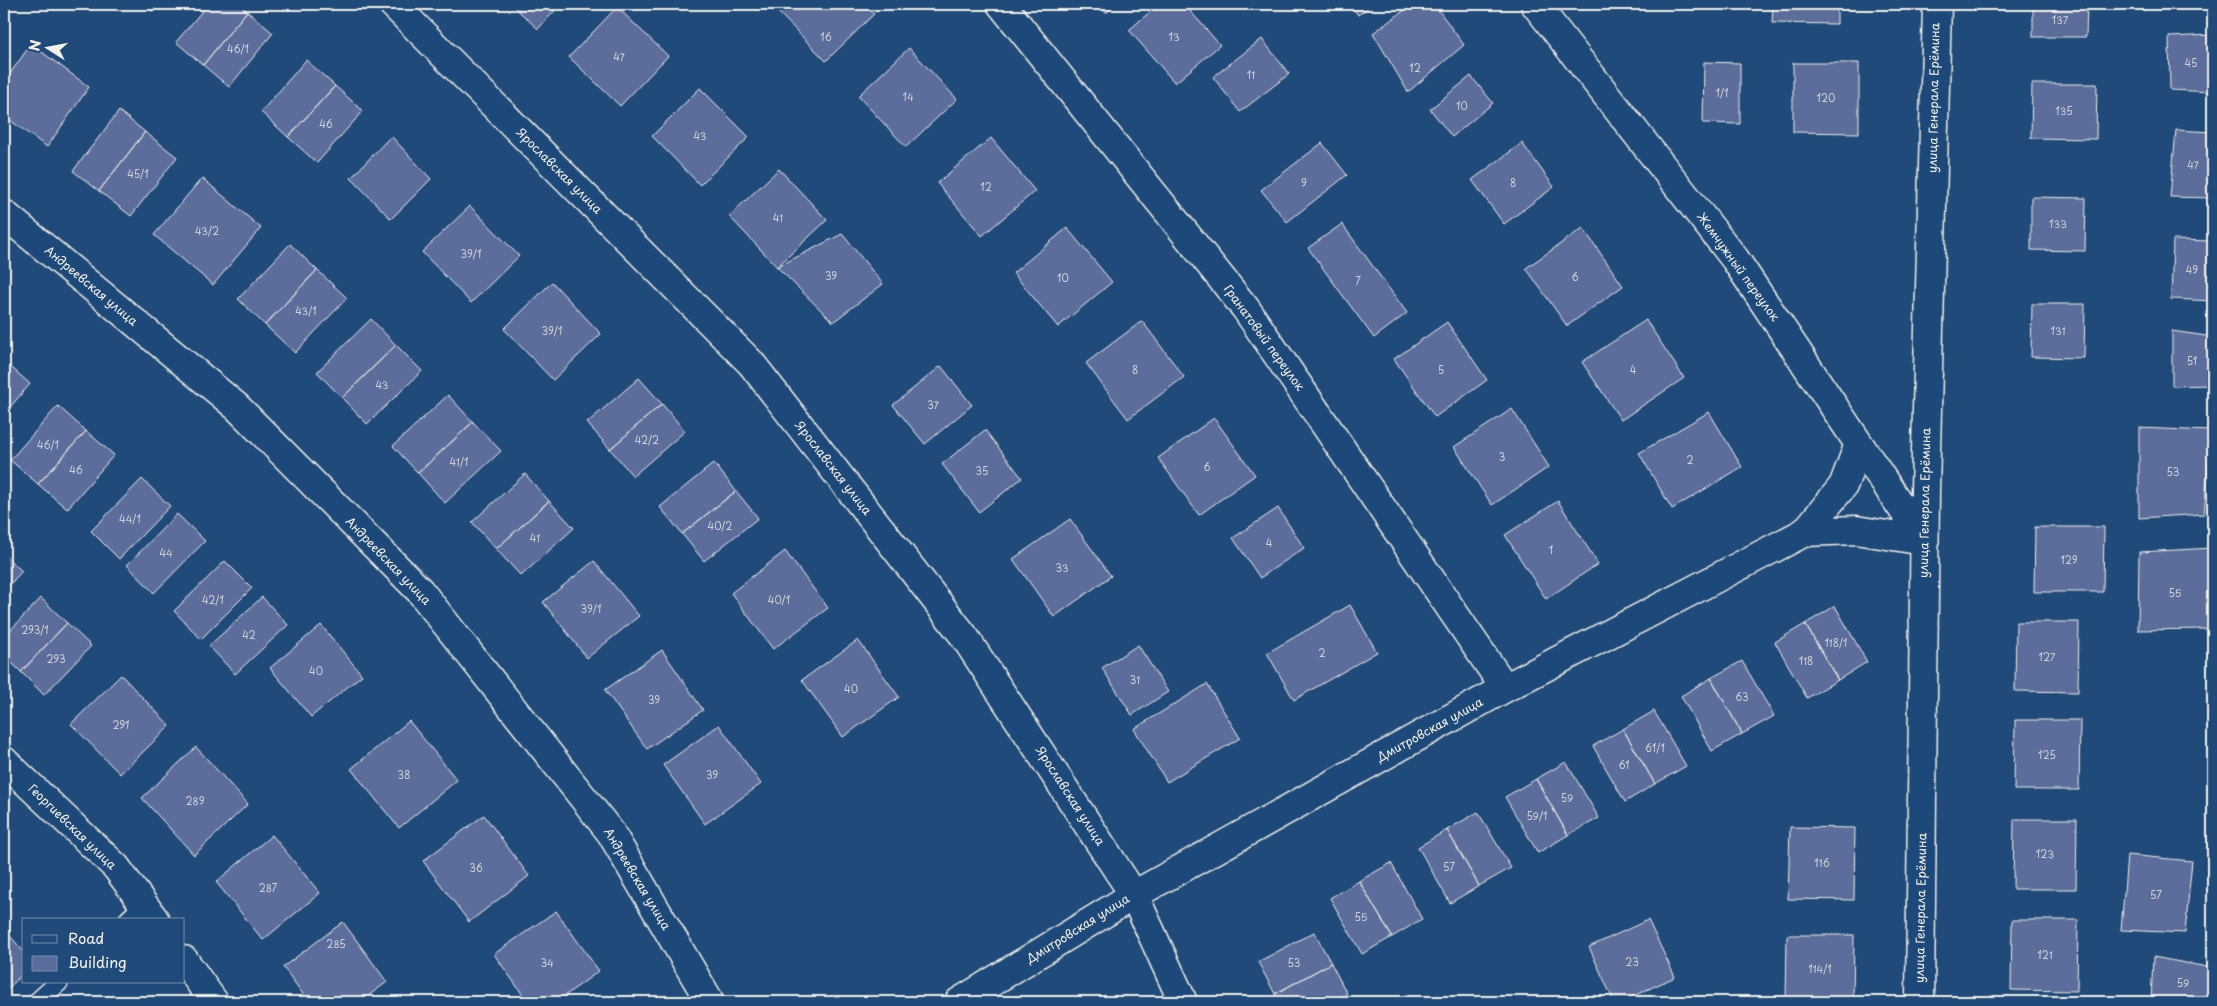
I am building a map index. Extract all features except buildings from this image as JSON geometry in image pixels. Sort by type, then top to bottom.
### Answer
[{"type":"street","name":"Ярославская улица","points":[[393,4],[751,363],[964,636],[1134,895],[1183,1002]]},
{"type":"street","name":"Гранатовый переулок","points":[[1001,4],[1246,308],[1505,688]]},
{"type":"street","name":"Жемчужный переулок","points":[[1535,4],[1736,260],[1924,541]]},
{"type":"street","name":"улица Генерала Ерёмина","points":[[1920,1002],[1924,541],[1937,4]]},
{"type":"street","name":"Андреевская улица","points":[[4,214],[237,407],[420,591],[612,833],[710,1002]]},
{"type":"street","points":[[1805,532],[1843,486],[1859,444]]},
{"type":"street","name":"Дмитровская улица","points":[[959,1002],[1134,895],[1505,688],[1805,532],[1856,530],[1924,541]]},
{"type":"street","name":"Георгиевская улица","points":[[4,762],[116,867],[142,915]]},
{"type":"street","points":[[185,961],[214,1002]]},
{"type":"lane","points":[[37,1002],[57,984]]}]
